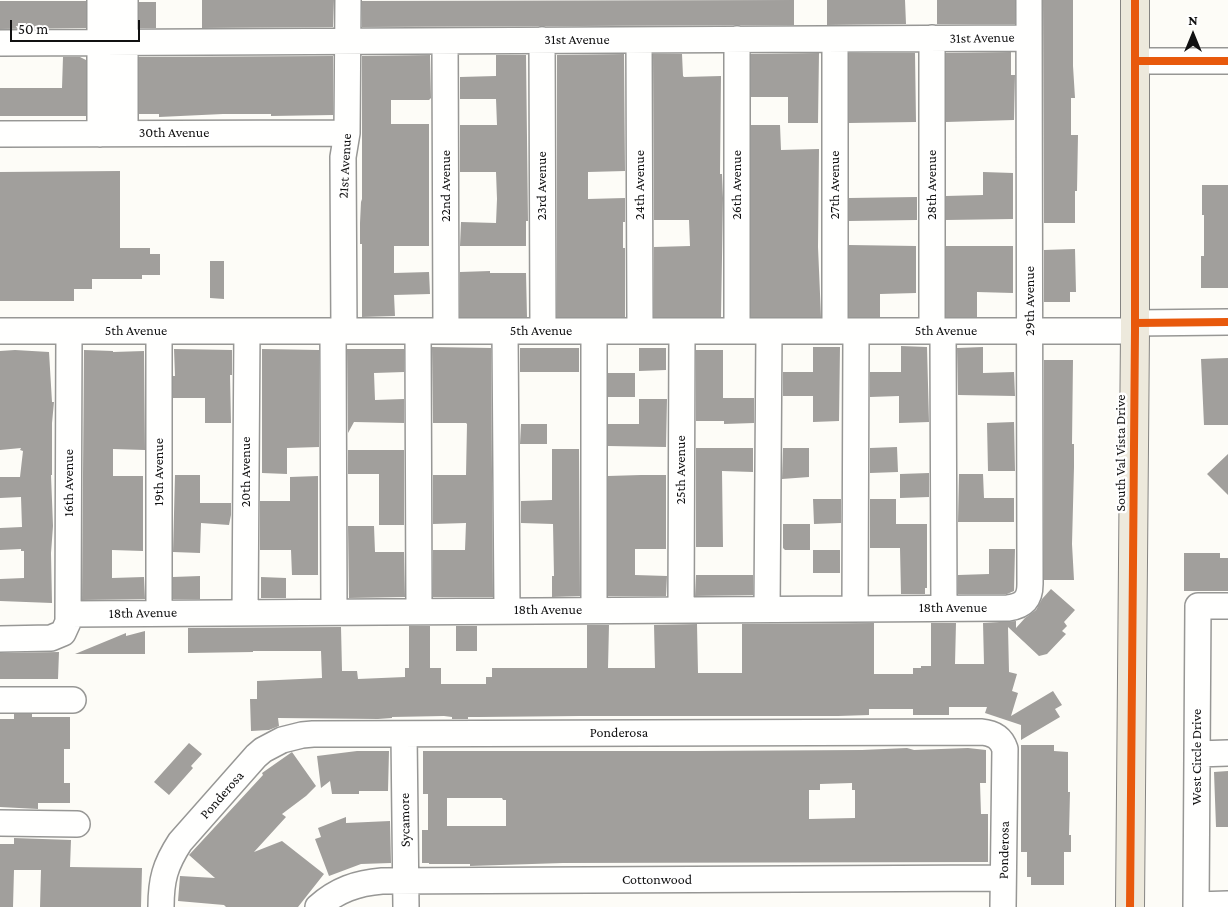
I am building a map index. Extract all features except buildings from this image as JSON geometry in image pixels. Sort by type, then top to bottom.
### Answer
[{"type":"main road","name":"South Val Vista Drive","points":[[1130,907],[1135,0]]},
{"type":"street","points":[[100,0],[100,134]]},
{"type":"street","points":[[125,0],[125,134]]},
{"type":"street","name":"21st Avenue","points":[[334,612],[343,157],[347,133],[348,0]]},
{"type":"street","name":"29th Avenue","points":[[1026,601],[1030,584],[1029,0]]},
{"type":"street","name":"28th Avenue","points":[[932,38],[944,608]]},
{"type":"street","name":"31st Avenue","points":[[0,43],[1029,38]]},
{"type":"street","name":"26th Avenue","points":[[737,39],[737,331]]},
{"type":"street","name":"27th Avenue","points":[[835,39],[855,609]]},
{"type":"street","name":"23rd Avenue","points":[[542,40],[543,331]]},
{"type":"street","name":"24th Avenue","points":[[639,40],[640,331]]},
{"type":"street","name":"22nd Avenue","points":[[445,41],[446,331]]},
{"type":"street","points":[[1134,61],[1228,61]]},
{"type":"street","name":"30th Avenue","points":[[0,134],[347,133]]},
{"type":"street","name":"5th Avenue","points":[[0,331],[1081,332],[1228,322]]},
{"type":"street","name":"16th Avenue","points":[[66,623],[69,331]]},
{"type":"street","name":"19th Avenue","points":[[159,331],[159,613]]},
{"type":"street","name":"20th Avenue","points":[[245,612],[247,331]]},
{"type":"street","points":[[418,331],[419,611]]},
{"type":"street","points":[[506,331],[507,611]]},
{"type":"street","points":[[594,331],[594,610]]},
{"type":"street","name":"25th Avenue","points":[[681,610],[682,331]]},
{"type":"street","points":[[767,609],[769,331]]},
{"type":"street","name":"18th Avenue","points":[[0,638],[47,638],[57,636],[66,623],[159,613],[1008,608],[1020,605],[1026,601]]},
{"type":"street","name":"West Circle Drive","points":[[1196,906],[1198,606],[1228,606]]},
{"type":"street","points":[[0,700],[73,700]]},
{"type":"street","name":"Ponderosa","points":[[161,907],[161,889],[164,874],[170,857],[180,842],[256,756],[282,740],[302,735],[987,732],[999,738],[1005,755],[1003,907]]},
{"type":"street","name":"Sycamore","points":[[404,734],[406,907]]},
{"type":"street","points":[[1197,754],[1228,753]]},
{"type":"street","points":[[0,824],[76,824]]},
{"type":"street","name":"Cottonwood","points":[[318,907],[335,894],[358,884],[376,881],[1003,878]]},
{"type":"street","points":[[1196,906],[1228,904]]},
{"type":"cycle path","points":[[1130,907],[1135,331],[1135,0]]},
{"type":"cycle path","points":[[1135,61],[1228,61]]},
{"type":"cycle path","points":[[1135,323],[1228,322]]}]
